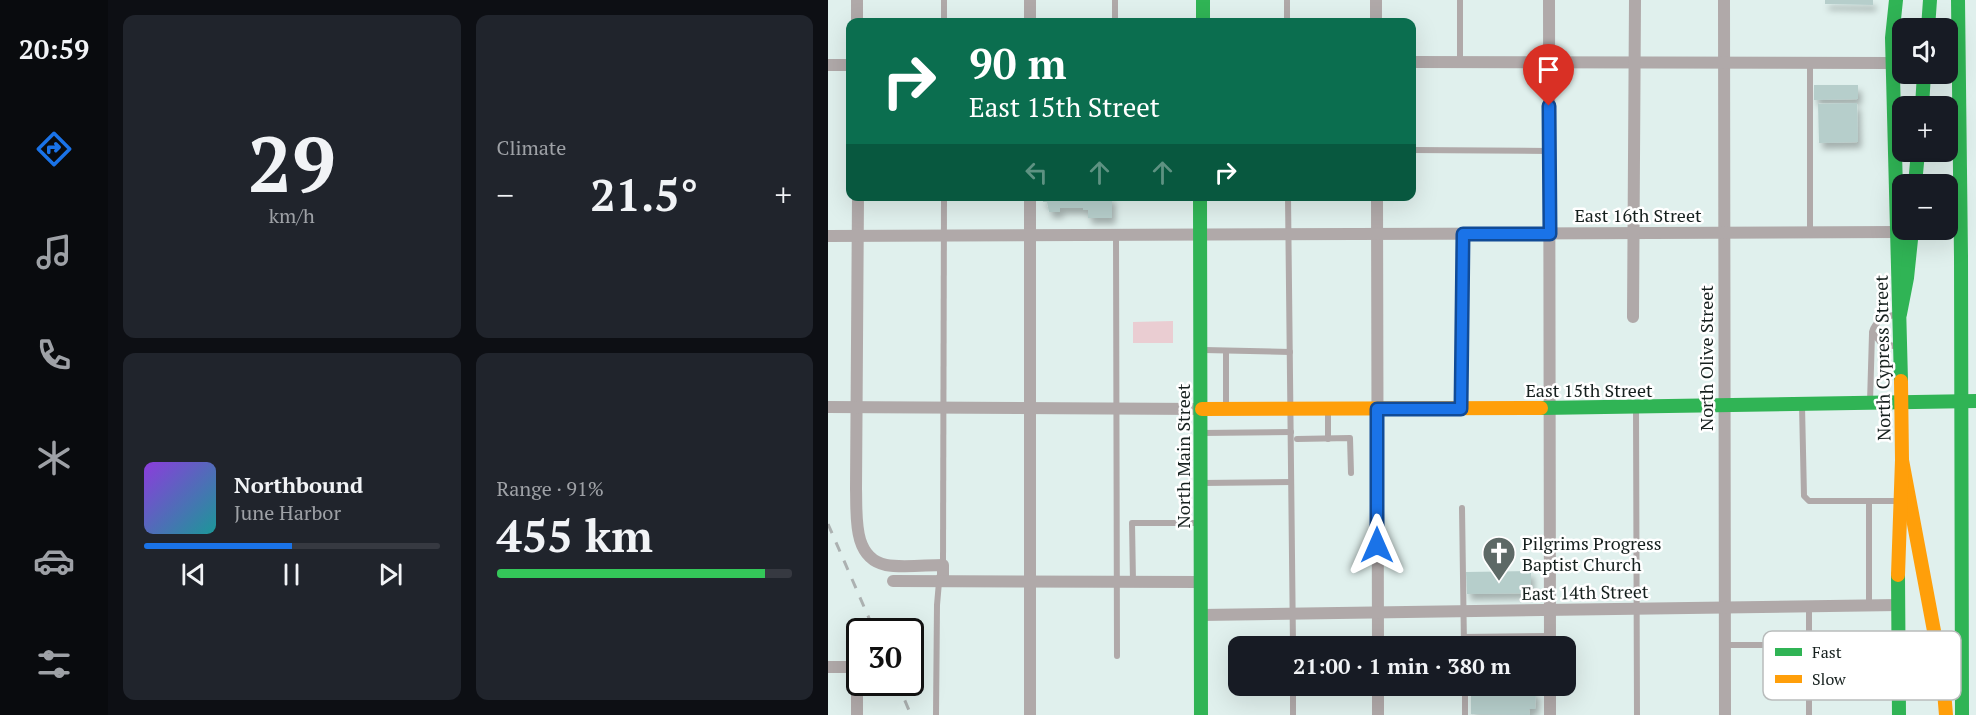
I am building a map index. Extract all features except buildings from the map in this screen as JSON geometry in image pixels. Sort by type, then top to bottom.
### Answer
[{"type":"main road","points":[[1203,0],[1203,18]]},
{"type":"main road","name":"North Cypress Street","points":[[1894,18],[1896,0]]},
{"type":"main road","points":[[1929,18],[1930,0]]},
{"type":"main road","points":[[1958,0],[1962,715]]},
{"type":"main road","name":"North Cypress Street","points":[[1894,84],[1896,174]]},
{"type":"main road","name":"North Main Street","points":[[1200,201],[1201,715]]},
{"type":"main road","name":"North Cypress Street","points":[[1897,240],[1902,402],[1898,631]]},
{"type":"main road","points":[[1900,314],[1911,240]]},
{"type":"main road","name":"East 15th Street","points":[[1202,409],[1636,408],[1976,401]]},
{"type":"main road","points":[[1902,460],[1934,631]]},
{"type":"main road","name":"North Cypress Street","points":[[1899,700],[1899,715]]},
{"type":"main road","points":[[1945,700],[1946,715]]},
{"type":"street","points":[[857,0],[857,18]]},
{"type":"street","points":[[1030,0],[1030,18]]},
{"type":"street","points":[[1376,0],[1376,18]]},
{"type":"street","points":[[1549,0],[1550,636]]},
{"type":"street","points":[[1633,317],[1635,0]]},
{"type":"street","name":"North Olive Street","points":[[1724,0],[1725,715]]},
{"type":"street","points":[[1416,62],[1892,63]]},
{"type":"street","points":[[828,65],[846,65]]},
{"type":"street","points":[[858,201],[856,489],[861,544],[868,556],[886,565],[943,565],[944,576],[940,581]]},
{"type":"street","points":[[1030,201],[1030,715]]},
{"type":"street","points":[[1377,201],[1378,636]]},
{"type":"street","name":"East 16th Street","points":[[828,236],[1892,232]]},
{"type":"street","points":[[828,407],[856,409],[1202,409]]},
{"type":"street","points":[[916,565],[922,581]]},
{"type":"street","points":[[893,581],[1201,582]]},
{"type":"street","name":"East 14th Street","points":[[1201,615],[1898,605]]},
{"type":"street","points":[[828,667],[857,667],[856,715]]},
{"type":"street","points":[[1378,696],[1378,715]]},
{"type":"street","points":[[1550,696],[1550,715]]},
{"type":"lane","points":[[944,0],[944,18]]},
{"type":"lane","points":[[1115,0],[1115,18]]},
{"type":"lane","points":[[1287,0],[1287,18]]},
{"type":"lane","points":[[1460,0],[1460,62]]},
{"type":"lane","points":[[1810,63],[1810,233]]},
{"type":"lane","points":[[1416,150],[1549,151]]},
{"type":"lane","points":[[943,565],[944,201]]},
{"type":"lane","points":[[1288,201],[1293,636]]},
{"type":"lane","points":[[1461,409],[1463,234]]},
{"type":"lane","points":[[1116,235],[1117,656]]},
{"type":"lane","points":[[1870,403],[1870,352],[1873,327],[1880,320],[1900,314]]},
{"type":"lane","points":[[1872,332],[1881,343],[1901,348]]},
{"type":"lane","points":[[1200,350],[1290,352]]},
{"type":"lane","points":[[1226,351],[1226,409]]},
{"type":"lane","points":[[1802,404],[1804,496],[1809,501],[1901,501]]},
{"type":"lane","points":[[1636,408],[1637,715]]},
{"type":"lane","points":[[1328,409],[1328,439]]},
{"type":"lane","points":[[1201,433],[1291,432]]},
{"type":"lane","points":[[1297,439],[1350,438],[1351,473]]},
{"type":"lane","points":[[1201,483],[1291,482]]},
{"type":"lane","points":[[1869,501],[1869,606]]},
{"type":"lane","points":[[1462,508],[1464,636]]},
{"type":"lane","points":[[1132,582],[1132,523],[1201,523]]},
{"type":"lane","points":[[936,715],[937,604],[940,581]]},
{"type":"lane","points":[[1809,607],[1809,631]]},
{"type":"lane","points":[[1725,645],[1763,645]]},
{"type":"lane","points":[[1293,696],[1293,715]]},
{"type":"lane","points":[[1465,696],[1465,715]]},
{"type":"shaded area","points":[[1173,321],[1173,343],[1133,343],[1133,322]]},
{"type":"railway","points":[[828,524],[869,618]]},
{"type":"railway","points":[[903,696],[911,715]]},
{"type":"traffic: fast","points":[[1203,0],[1203,18]]},
{"type":"traffic: fast","points":[[1896,0],[1892,38],[1901,381]]},
{"type":"traffic: fast","points":[[1929,18],[1930,0]]},
{"type":"traffic: fast","points":[[1958,0],[1962,715]]},
{"type":"traffic: fast","points":[[1923,84],[1923,96]]},
{"type":"traffic: fast","points":[[1916,174],[1917,162]]},
{"type":"traffic: fast","points":[[1200,201],[1201,715]]},
{"type":"traffic: fast","points":[[1900,314],[1911,240]]},
{"type":"traffic: fast","points":[[1541,408],[1976,401]]},
{"type":"traffic: fast","points":[[1898,575],[1898,631]]},
{"type":"traffic: fast","points":[[1899,700],[1899,715]]},
{"type":"traffic: slow","points":[[1898,575],[1902,460],[1901,381]]},
{"type":"traffic: slow","points":[[1202,409],[1541,408]]},
{"type":"traffic: slow","points":[[1902,460],[1934,631]]},
{"type":"traffic: slow","points":[[1945,700],[1946,715]]},
{"type":"place","name":"Pilgrims Progress Baptist Church","points":[[1499,582]]},
{"type":"route","points":[[1377,545],[1377,409],[1461,409],[1463,234],[1550,234],[1549,106]]}]
